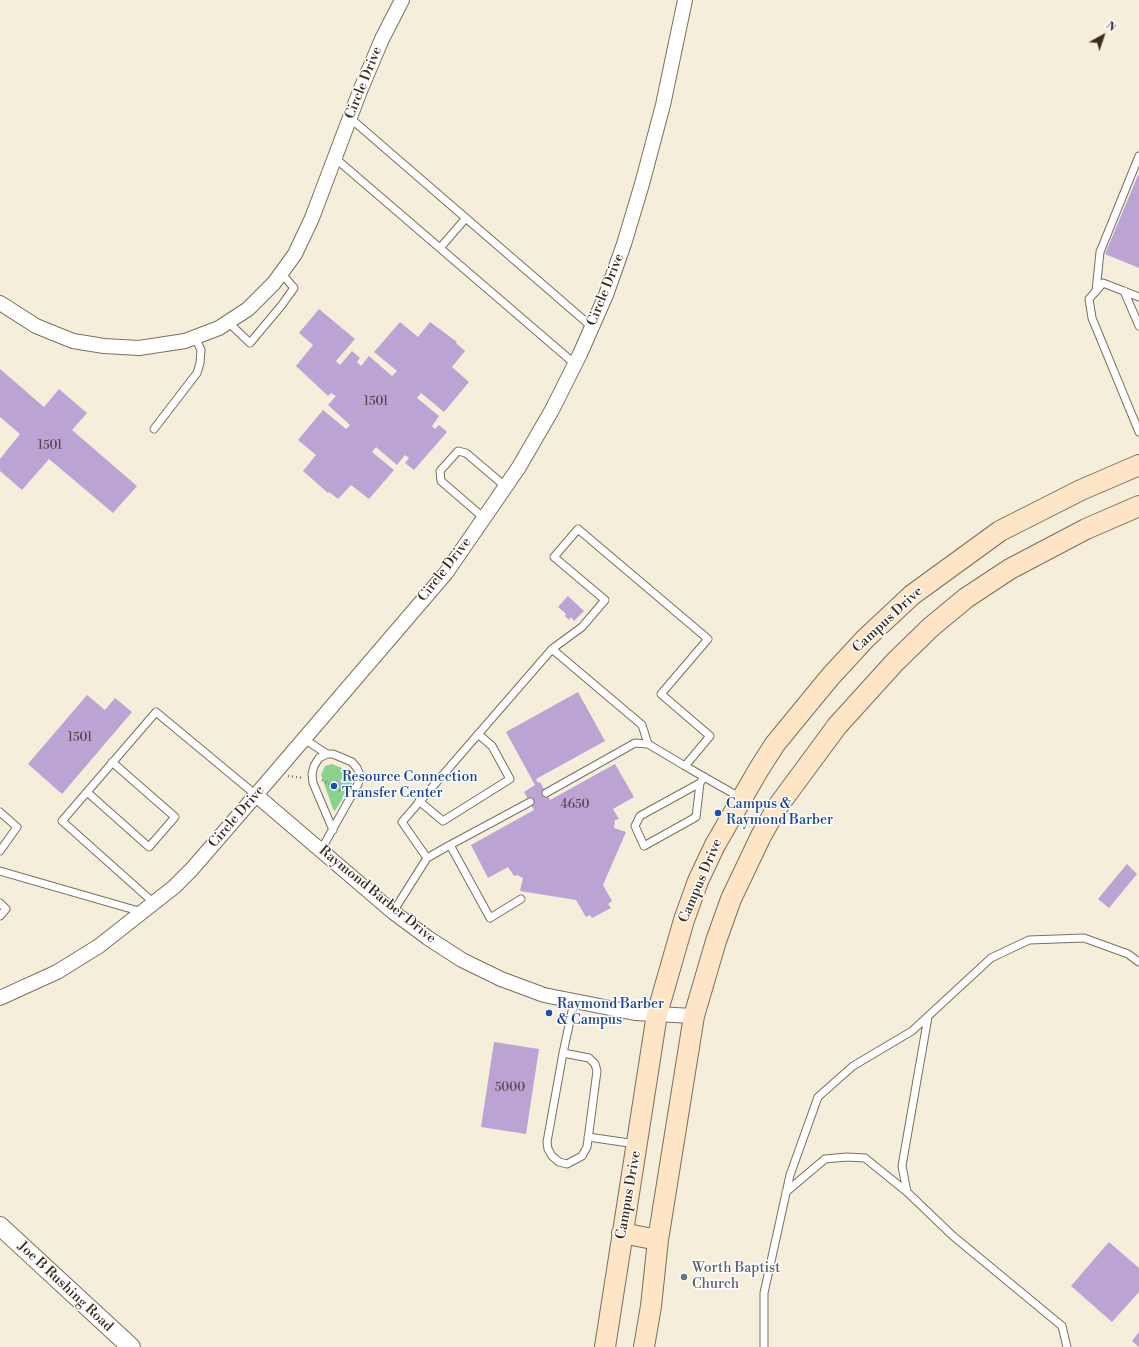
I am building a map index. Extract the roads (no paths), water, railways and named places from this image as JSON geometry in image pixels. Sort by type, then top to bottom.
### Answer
[{"type":"main road","name":"Campus Drive","points":[[605,1347],[622,1233],[638,1144],[657,1014],[684,920],[698,881],[714,846],[741,798],[775,744],[802,711],[865,639],[912,595],[1000,531],[1074,493],[1139,465]]},
{"type":"main road","points":[[644,1347],[651,1306],[658,1240],[694,1016],[716,941],[732,899],[778,806],[837,726],[895,662],[931,626],[966,598],[1010,569],[1047,548],[1139,506]]},
{"type":"main road","points":[[622,1233],[658,1240]]},
{"type":"street","name":"Circle Drive","points":[[0,303],[36,326],[73,341],[104,346],[139,348],[195,338],[219,328],[248,309],[274,283],[295,254],[312,218],[382,38],[402,0]]},
{"type":"street","name":"Circle Drive","points":[[0,998],[57,972],[99,946],[154,903],[192,869],[446,573],[506,486],[552,410],[575,364],[592,327],[624,244],[663,105],[685,0]]},
{"type":"street","name":"Raymond Barber Drive","points":[[256,795],[393,912],[428,938],[462,960],[501,979],[544,996],[635,1013],[694,1016]]},
{"type":"street","name":"Joe B Rushing Road","points":[[0,1226],[131,1347]]},
{"type":"lane","points":[[350,118],[592,327]]},
{"type":"lane","points":[[1096,291],[1100,252],[1139,156]]},
{"type":"lane","points":[[335,158],[575,364]]},
{"type":"lane","points":[[440,248],[466,218]]},
{"type":"lane","points":[[228,322],[250,344],[294,288],[281,273]]},
{"type":"lane","points":[[1139,297],[1103,282],[1089,299],[1092,318],[1139,432]]},
{"type":"lane","points":[[1124,291],[1139,326]]},
{"type":"lane","points":[[154,429],[197,373],[200,363],[201,350],[195,338]]},
{"type":"lane","points":[[484,518],[441,481],[440,472],[458,451],[466,452],[506,486]]},
{"type":"lane","points":[[427,858],[402,822],[552,648],[582,627],[605,600],[554,557],[578,529],[708,639],[661,694],[710,736],[685,766]]},
{"type":"lane","points":[[552,648],[642,725],[648,744]]},
{"type":"lane","points":[[154,903],[62,821],[156,712],[256,795]]},
{"type":"lane","points":[[419,801],[442,821],[510,780],[492,746],[478,734]]},
{"type":"lane","points":[[304,739],[327,754]]},
{"type":"lane","points":[[546,793],[635,742],[648,744],[685,766],[702,780],[741,798]]},
{"type":"lane","points":[[321,850],[333,830],[358,784],[360,775],[352,762],[333,754],[327,754],[319,758],[314,766],[312,774],[313,783],[333,830]]},
{"type":"lane","points":[[87,792],[150,848],[175,818],[112,762]]},
{"type":"lane","points":[[702,780],[696,817],[644,846],[635,826],[640,816],[702,780]]},
{"type":"lane","points":[[393,912],[427,858],[530,802]]},
{"type":"lane","points":[[0,812],[17,828],[0,851]]},
{"type":"lane","points":[[450,845],[490,918],[521,899]]},
{"type":"lane","points":[[0,871],[143,912]]},
{"type":"lane","points":[[0,903],[6,909],[0,916]]},
{"type":"lane","points":[[764,1347],[764,1293],[790,1174],[818,1098],[853,1066],[912,1031],[991,958],[1030,940],[1084,938],[1128,954],[1139,962]]},
{"type":"lane","points":[[563,1053],[589,1058],[595,1064],[597,1071],[587,1147],[582,1156],[567,1164],[559,1162],[548,1149],[547,1142],[563,1053],[574,1002]]},
{"type":"lane","points":[[906,1192],[902,1166],[928,1017]]},
{"type":"lane","points":[[588,1137],[638,1144]]},
{"type":"lane","points":[[786,1192],[825,1159],[846,1157],[865,1158],[906,1192],[953,1236],[1062,1326],[1067,1347]]},
{"type":"place","name":"Resource Connection Transfer Center","points":[[334,786]]},
{"type":"place","name":"Campus & Raymond Barber","points":[[718,813]]},
{"type":"place","name":"Raymond Barber & Campus","points":[[549,1013]]},
{"type":"place","name":"Worth Baptist Church","points":[[684,1277]]}]
